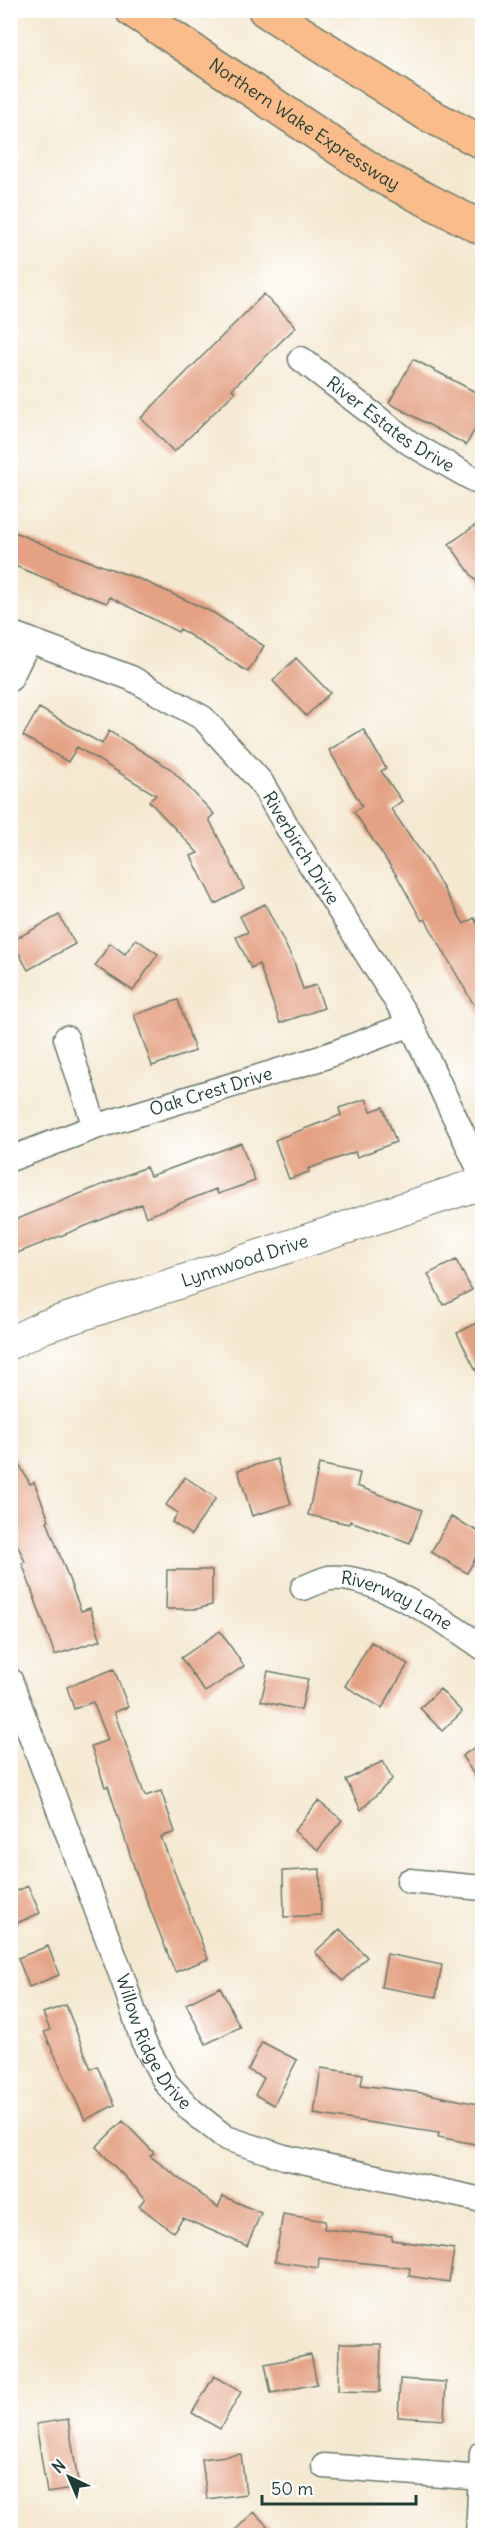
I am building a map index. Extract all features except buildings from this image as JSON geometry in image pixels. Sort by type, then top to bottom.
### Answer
[{"type":"highway","name":"Northern Wake Expressway","points":[[132,10],[382,177],[483,228]]},
{"type":"highway","points":[[265,10],[427,114],[483,142]]},
{"type":"street","name":"River Estates Drive","points":[[301,359],[410,442],[483,484]]},
{"type":"street","points":[[10,679],[20,637]]},
{"type":"street","name":"Riverbirch Drive","points":[[20,637],[131,678],[203,718],[261,782],[411,1024],[483,1174]]},
{"type":"street","name":"Oak Crest Drive","points":[[10,1159],[95,1127],[321,1058],[411,1024]]},
{"type":"street","points":[[66,1038],[95,1127]]},
{"type":"street","name":"Lynnwood Drive","points":[[10,1343],[43,1327],[483,1184]]},
{"type":"street","name":"Riverway Lane","points":[[303,1588],[329,1578],[363,1582],[428,1610],[483,1647]]},
{"type":"street","name":"Willow Ridge Drive","points":[[10,1680],[124,1982],[143,2041],[166,2084],[191,2110],[226,2138],[284,2157],[483,2200]]},
{"type":"street","points":[[409,1881],[483,1888]]},
{"type":"street","points":[[478,2535],[483,2453]]},
{"type":"street","points":[[324,2466],[481,2478]]}]
